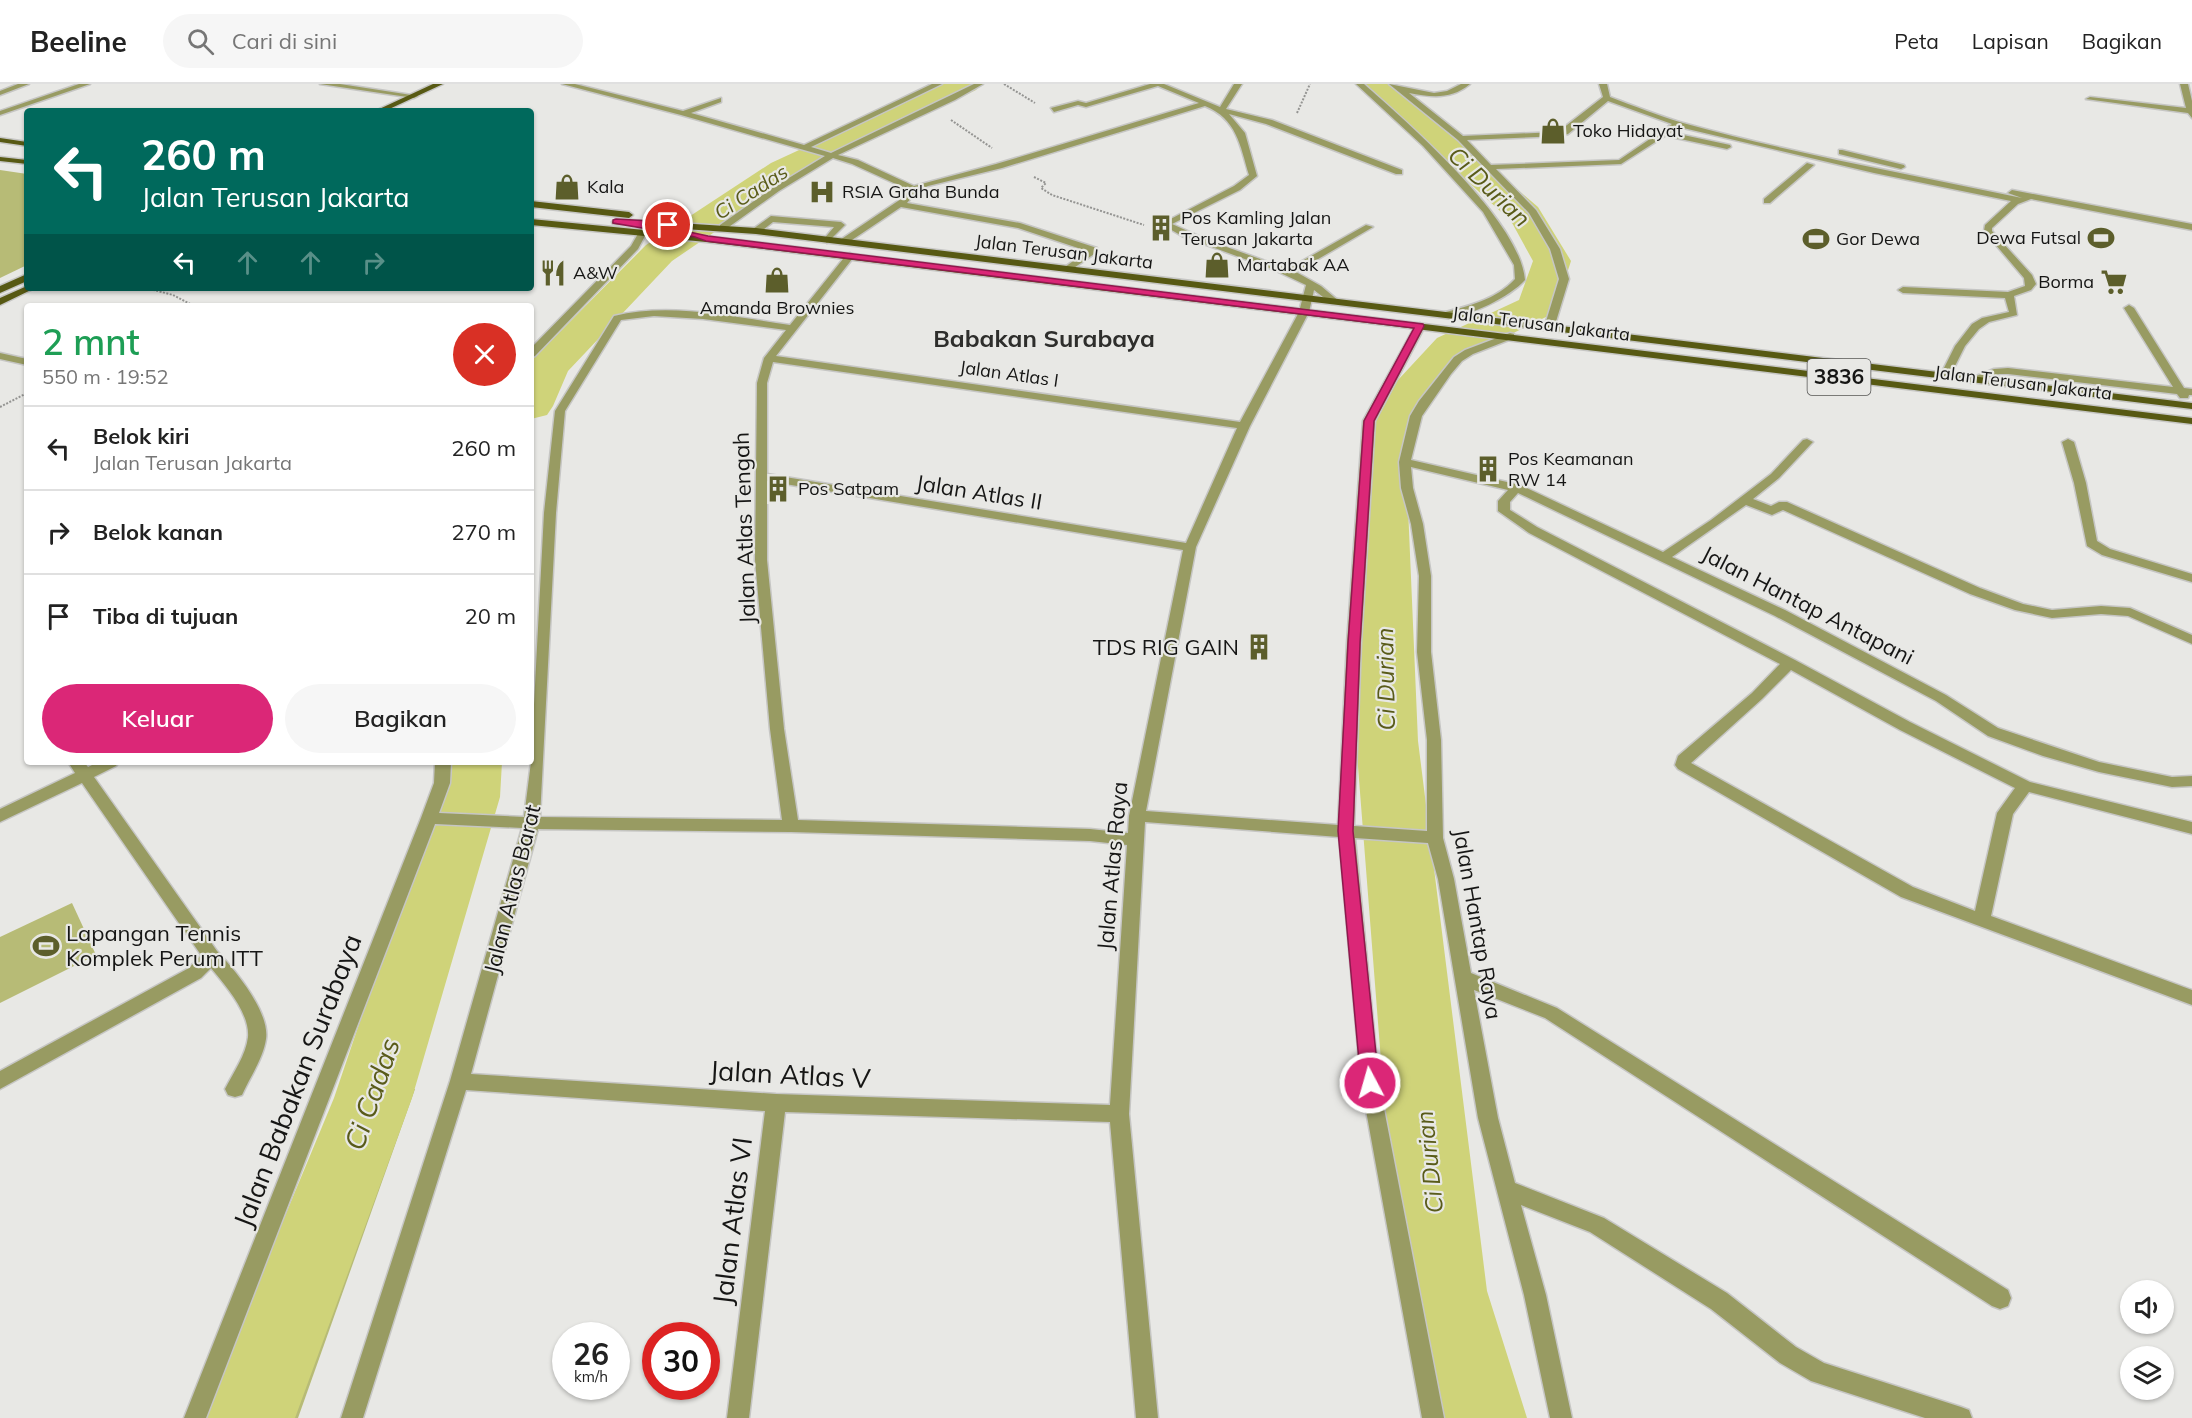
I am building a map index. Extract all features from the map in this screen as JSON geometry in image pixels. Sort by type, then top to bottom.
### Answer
[{"type":"main road","points":[[392,108],[439,84]]},
{"type":"main road","points":[[0,140],[24,144]]},
{"type":"main road","points":[[0,149],[24,152]]},
{"type":"main road","points":[[0,159],[24,162]]},
{"type":"main road","name":"Jalan Terusan Jakarta","points":[[534,204],[850,256],[2192,421]]},
{"type":"main road","name":"Jalan Terusan Jakarta","points":[[534,212],[670,225],[700,233]]},
{"type":"main road","name":"Jalan Terusan Jakarta","points":[[534,222],[657,236],[700,233],[721,227],[2191,406]]},
{"type":"main road","points":[[0,290],[24,278]]},
{"type":"main road","points":[[0,302],[24,291]]},
{"type":"street","points":[[0,93],[25,84]]},
{"type":"street","points":[[0,113],[86,84]]},
{"type":"street","points":[[324,84],[414,96]]},
{"type":"street","points":[[566,84],[684,113],[855,162],[914,189]]},
{"type":"street","points":[[803,148],[938,84]]},
{"type":"street","points":[[721,227],[770,192],[829,155],[937,107],[979,84]]},
{"type":"street","points":[[1054,110],[1078,103],[1086,105],[1158,84],[1169,86],[1222,109],[1250,116],[1399,172]]},
{"type":"street","points":[[1222,109],[1238,84]]},
{"type":"street","points":[[1360,84],[1426,144],[1487,211],[1519,265],[1520,280],[1511,290],[1464,310],[1445,315]]},
{"type":"street","points":[[1396,87],[1446,96],[1466,84]]},
{"type":"street","points":[[1603,84],[1607,98]]},
{"type":"street","points":[[2090,99],[2191,114],[2184,84]]},
{"type":"street","points":[[1396,87],[1461,138],[1533,212],[1555,249],[1564,279],[1550,328]]},
{"type":"street","points":[[1461,138],[1559,134],[1565,132],[1607,98]]},
{"type":"street","points":[[1607,98],[1678,124],[1831,162],[2018,201]]},
{"type":"street","points":[[684,113],[718,100]]},
{"type":"street","points":[[843,242],[900,204],[914,189],[1207,103]]},
{"type":"street","points":[[1165,224],[1237,189],[1253,176],[1242,133],[1222,109]]},
{"type":"street","points":[[1490,167],[1621,162],[1678,124]]},
{"type":"street","points":[[1674,135],[1810,165],[2018,201],[2032,198]]},
{"type":"street","points":[[1842,152],[2032,198],[2192,227]]},
{"type":"street","points":[[1767,201],[1810,165]]},
{"type":"street","points":[[1903,290],[2009,295],[2028,288],[2031,282],[1988,231],[1988,227],[2018,201]]},
{"type":"street","points":[[900,204],[1020,226],[1094,250],[1068,269]]},
{"type":"street","points":[[756,231],[771,219],[841,225],[827,240]]},
{"type":"street","points":[[1165,224],[1287,273],[1327,293],[1335,302]]},
{"type":"street","points":[[1287,273],[1370,227]]},
{"type":"street","points":[[534,351],[620,263],[642,234]]},
{"type":"street","name":"Jalan Atlas Tengah","points":[[791,826],[777,729],[761,560],[762,383],[769,358],[850,256]]},
{"type":"street","name":"Jalan Atlas Raya","points":[[1147,1418],[1119,1114],[1137,816],[1190,547],[1244,426],[1304,312],[1311,285]]},
{"type":"street","points":[[1945,376],[1956,353],[1981,322],[2014,313],[2009,295]]},
{"type":"street","points":[[2128,308],[2191,406]]},
{"type":"street","name":"Jalan Atlas Barat","points":[[352,1418],[459,1081],[532,823],[536,801],[550,513],[560,411],[617,318],[634,314],[668,314],[793,328]]},
{"type":"street","points":[[1424,326],[1369,421],[1354,643],[1346,831],[1370,1083],[1433,1418]]},
{"type":"street","name":"Jalan Hantap Raya","points":[[1510,336],[1458,358],[1416,416],[1405,462],[1407,488],[1417,524],[1425,576],[1424,652],[1434,740],[1435,838],[1446,879],[1488,1119],[1535,1295],[1561,1418]]},
{"type":"street","points":[[0,356],[24,361]]},
{"type":"street","name":"Jalan Atlas I","points":[[769,358],[1244,426]]},
{"type":"street","points":[[1971,380],[1998,371],[2008,371],[2192,392]]},
{"type":"street","points":[[1664,557],[1715,523],[1775,476],[1807,442]]},
{"type":"street","points":[[2068,442],[2080,483],[2091,543],[2106,552],[2192,578]]},
{"type":"street","name":"Jalan Hantap Antapani","points":[[1405,462],[1516,488],[1780,613],[1941,698],[1993,732],[2099,767],[2172,782],[2190,779]]},
{"type":"street","name":"Jalan Atlas II","points":[[763,477],[1190,547]]},
{"type":"street","points":[[1516,488],[1504,501],[1504,511],[1533,530],[1790,663],[1905,726],[2025,786],[2192,828]]},
{"type":"street","points":[[1744,500],[1772,511],[1780,505],[1787,507],[1975,591],[2020,607],[2052,614],[2101,610],[2130,612],[2192,640]]},
{"type":"street","points":[[1790,663],[1757,696],[1683,760],[1683,765],[1907,892],[2192,998]]},
{"type":"street","points":[[0,816],[80,769],[98,765]]},
{"type":"street","name":"Jalan Babakan Surabaya","points":[[195,1418],[429,818],[442,783],[443,765]]},
{"type":"street","points":[[80,769],[211,956],[227,972],[257,1031],[256,1043],[234,1089]]},
{"type":"street","points":[[1982,920],[2005,813],[2025,786]]},
{"type":"street","points":[[1137,816],[1435,838]]},
{"type":"street","points":[[429,818],[532,823],[791,826],[1090,835],[1134,840]]},
{"type":"street","points":[[0,1081],[195,974],[211,956]]},
{"type":"street","points":[[1464,978],[1551,1013],[2000,1298]]},
{"type":"street","name":"Jalan Atlas V","points":[[459,1081],[776,1103],[1119,1114]]},
{"type":"street","name":"Jalan Atlas VI","points":[[738,1418],[776,1103]]},
{"type":"street","points":[[1506,1189],[1597,1225],[1719,1301],[1801,1364],[1819,1373],[1961,1418]]},
{"type":"path","points":[[1291,131],[1310,84]]},
{"type":"path","points":[[937,107],[967,132],[1046,183],[1041,188],[1053,195],[1151,227],[1165,224]]},
{"type":"path","points":[[158,291],[173,295],[188,303]]},
{"type":"path","points":[[0,407],[24,395]]},
{"type":"green space","points":[[0,170],[24,174],[24,266],[0,278]]},
{"type":"green space","name":"Lapangan Tennis Komplek Perum ITT","points":[[72,903],[96,955],[0,1003],[0,937]]},
{"type":"green space","points":[[398,1089],[415,1089],[298,1418],[277,1418]]},
{"type":"waterway","name":"Ci Cadas","points":[[534,399],[548,367],[659,253],[783,170],[966,84]]},
{"type":"waterway","name":"Ci Durian","points":[[1376,84],[1525,215],[1552,261],[1536,307],[1452,347],[1401,403],[1383,484],[1387,741],[1443,1291],[1480,1418]]},
{"type":"waterway","name":"Ci Cadas","points":[[248,1418],[373,1098],[468,797],[471,765]]},
{"type":"place","name":"Toko Hidayat","points":[[1553,131]]},
{"type":"place","name":"Kala","points":[[567,187]]},
{"type":"place","name":"RSIA Graha Bunda","points":[[822,192]]},
{"type":"place","name":"Pos Kamling Jalan Terusan Jakarta","points":[[1161,228]]},
{"type":"place","name":"Dewa Futsal","points":[[2101,238]]},
{"type":"place","name":"Gor Dewa","points":[[1816,239]]},
{"type":"place","name":"Martabak AA","points":[[1217,265]]},
{"type":"place","name":"A&W","points":[[553,273]]},
{"type":"place","name":"Amanda Brownies","points":[[777,280]]},
{"type":"place","name":"Borma","points":[[2114,282]]},
{"type":"place","name":"Pos Keamanan RW 14","points":[[1488,469]]},
{"type":"place","name":"Pos Satpam","points":[[778,489]]},
{"type":"place","name":"TDS RIG GAIN","points":[[1259,647]]},
{"type":"place","name":"Lapangan Tennis Komplek Perum ITT","points":[[46,946]]},
{"type":"district","name":"Babakan Surabaya","points":[[1044,339]]},
{"type":"route","points":[[668,225],[616,222],[696,234],[706,238],[1420,326],[1369,421],[1354,643],[1346,831],[1370,1083]]}]
